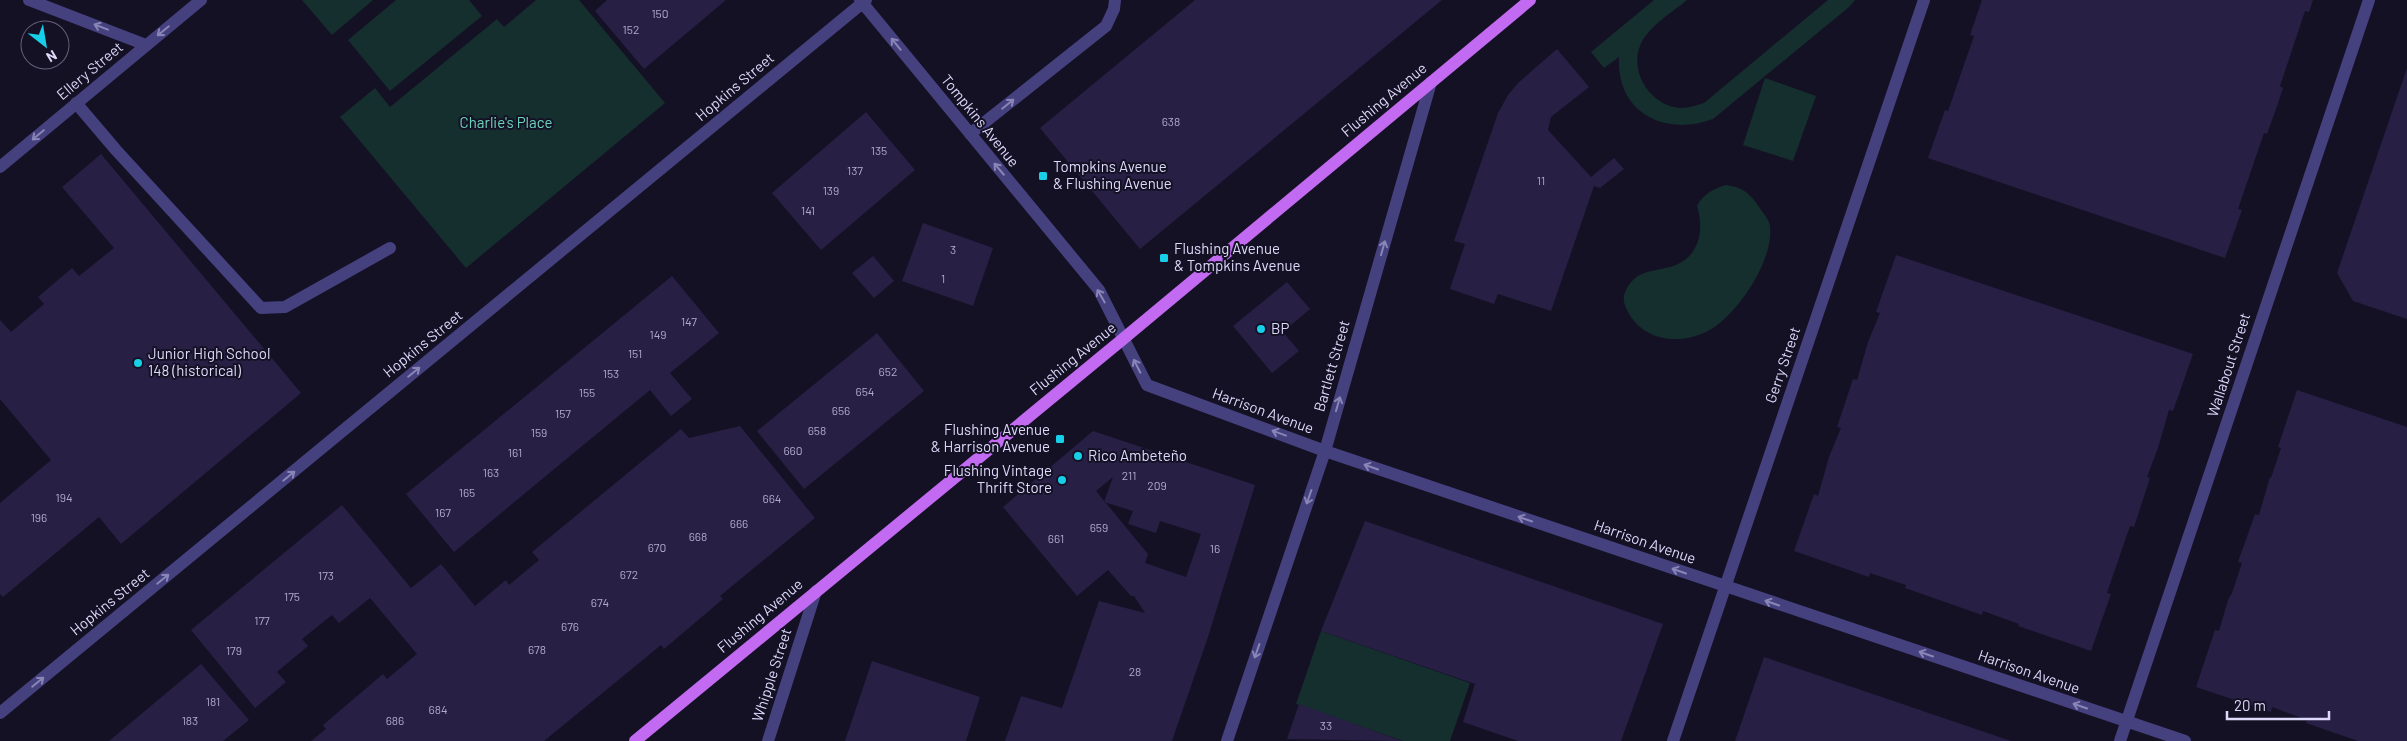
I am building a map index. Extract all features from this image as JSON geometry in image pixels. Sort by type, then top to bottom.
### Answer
[{"type":"main road","name":"Flushing Avenue","points":[[635,741],[1123,339],[1530,0]]},
{"type":"street","points":[[29,0],[146,44]]},
{"type":"street","name":"Ellery Street","points":[[0,167],[201,0]]},
{"type":"street","points":[[970,134],[1106,26],[1114,9],[1115,0]]},
{"type":"street","name":"Gerry Street","points":[[1673,741],[1924,0]]},
{"type":"street","name":"Wallabout Street","points":[[2120,741],[2368,0]]},
{"type":"street","name":"Tompkins Avenue","points":[[863,1],[1098,290],[1123,339]]},
{"type":"street","name":"Hopkins Street","points":[[0,713],[863,1]]},
{"type":"street","name":"Bartlett Street","points":[[1227,741],[1325,451],[1431,82]]},
{"type":"street","points":[[76,103],[116,150],[261,308],[285,308],[390,248]]},
{"type":"street","name":"Harrison Avenue","points":[[1123,339],[1147,385],[1325,451],[2185,741]]},
{"type":"street","name":"Whipple Street","points":[[768,741],[816,591]]},
{"type":"green space","points":[[302,0],[373,0],[332,35]]},
{"type":"green space","points":[[396,0],[469,0],[482,16],[390,91],[348,40]]},
{"type":"green space","name":"Charlie's Place","points":[[536,0],[579,0],[665,103],[466,268],[340,117],[375,88],[390,107],[497,19],[504,27]]},
{"type":"green space","points":[[1654,0],[1687,0],[1654,26],[1643,39],[1637,56],[1640,77],[1645,87],[1661,102],[1681,108],[1704,103],[1828,0],[1855,0],[1849,7],[1713,119],[1695,124],[1678,125],[1661,122],[1647,116],[1635,106],[1626,93],[1620,76],[1619,57],[1604,68],[1591,52]]},
{"type":"green space","points":[[1765,78],[1816,96],[1793,161],[1743,145]]},
{"type":"green space","points":[[1726,185],[1737,187],[1749,194],[1768,221],[1770,239],[1762,267],[1736,307],[1716,326],[1704,333],[1679,339],[1654,335],[1643,329],[1633,320],[1624,303],[1626,290],[1630,283],[1639,275],[1670,267],[1688,258],[1700,234],[1697,206],[1709,192]]},
{"type":"green space","points":[[1321,631],[1470,683],[1450,741],[1403,741],[1296,704]]},
{"type":"building","points":[[607,0],[726,0],[644,69],[595,11]]},
{"type":"building","points":[[1195,0],[1442,0],[1140,249],[1040,128]]},
{"type":"building","points":[[1982,0],[2313,0],[2309,12],[2305,11],[2280,86],[2283,88],[2267,134],[2264,133],[2238,209],[2242,210],[2225,258],[1928,158],[1945,110],[1948,111],[1974,36],[1970,35]]},
{"type":"building","points":[[1557,49],[1589,87],[1551,117],[1548,130],[1591,177],[1614,158],[1624,169],[1600,188],[1594,186],[1551,311],[1498,294],[1494,304],[1450,289],[1465,244],[1454,241],[1498,113],[1508,95],[1518,83]]},
{"type":"building","points":[[2407,68],[2407,319],[2353,301],[2337,273]]},
{"type":"building","points":[[866,112],[915,170],[821,250],[772,193]]},
{"type":"building","name":"Junior High School 148 (historical)","points":[[101,154],[301,393],[121,544],[99,517],[3,597],[0,594],[0,503],[51,460],[0,399],[0,320],[11,332],[44,304],[38,297],[72,268],[79,276],[114,248],[62,187]]},
{"type":"building","points":[[923,223],[993,248],[973,306],[902,281]]},
{"type":"building","points":[[1896,255],[2193,354],[2173,411],[2169,410],[2147,477],[2150,478],[2134,527],[2130,526],[2107,593],[2111,594],[2091,651],[2018,626],[2019,624],[1983,611],[1982,615],[1905,588],[1906,585],[1870,573],[1869,577],[1794,551],[1814,494],[1818,496],[1829,457],[1841,428],[1837,427],[1853,379],[1857,380],[1868,342],[1880,313],[1876,312]]},
{"type":"building","points":[[873,256],[894,281],[874,298],[852,273]]},
{"type":"building","points":[[672,276],[719,333],[670,373],[692,399],[671,416],[650,390],[454,552],[406,494]]},
{"type":"building","name":"BP","points":[[1287,282],[1310,309],[1283,332],[1299,351],[1272,373],[1233,326]]},
{"type":"building","points":[[877,333],[924,391],[804,489],[757,431]]},
{"type":"building","points":[[2297,390],[2407,427],[2407,741],[2358,741],[2306,723],[2307,720],[2272,707],[2271,712],[2196,687],[2215,630],[2219,631],[2228,600],[2232,593],[2242,563],[2238,562],[2255,514],[2259,515],[2281,448],[2278,447]]},
{"type":"building","points":[[740,426],[815,518],[720,596],[723,599],[664,649],[661,645],[544,741],[311,741],[326,729],[323,725],[383,674],[387,679],[417,654],[370,598],[339,623],[332,615],[302,639],[308,646],[277,672],[286,682],[255,708],[191,630],[342,505],[411,588],[441,564],[475,606],[506,580],[509,585],[539,560],[532,552],[681,429],[689,438]]},
{"type":"building","points":[[1093,431],[1255,485],[1208,637],[1172,741],[1005,741],[1021,696],[1062,708],[1099,601],[1145,613],[1134,596],[1131,596],[1108,570],[1077,596],[1003,507]],"holes":[[[1113,477],[1104,501],[1096,491]],[[1105,502],[1133,511],[1128,524],[1156,533],[1160,521],[1201,534],[1186,577],[1145,563],[1148,554]]]},
{"type":"building","points":[[1365,521],[1663,624],[1621,741],[1518,741],[1463,722],[1475,684],[1321,631]]},
{"type":"building","points":[[1764,657],[2011,741],[1735,741]]},
{"type":"building","points":[[872,661],[980,697],[966,741],[845,741]]},
{"type":"building","points":[[201,664],[249,720],[223,741],[109,741]]},
{"type":"building","points":[[1299,704],[1402,741],[1287,739]]},
{"type":"place","name":"Tompkins Avenue & Flushing Avenue","points":[[1043,176]]},
{"type":"place","name":"Flushing Avenue & Tompkins Avenue","points":[[1164,258]]},
{"type":"place","name":"BP","points":[[1261,329]]},
{"type":"place","name":"Junior High School 148 (historical)","points":[[138,363]]},
{"type":"place","name":"Flushing Avenue & Harrison Avenue","points":[[1060,439]]},
{"type":"place","name":"Rico Ambeteño","points":[[1078,456]]},
{"type":"place","name":"Flushing Vintage Thrift Store","points":[[1062,480]]}]
